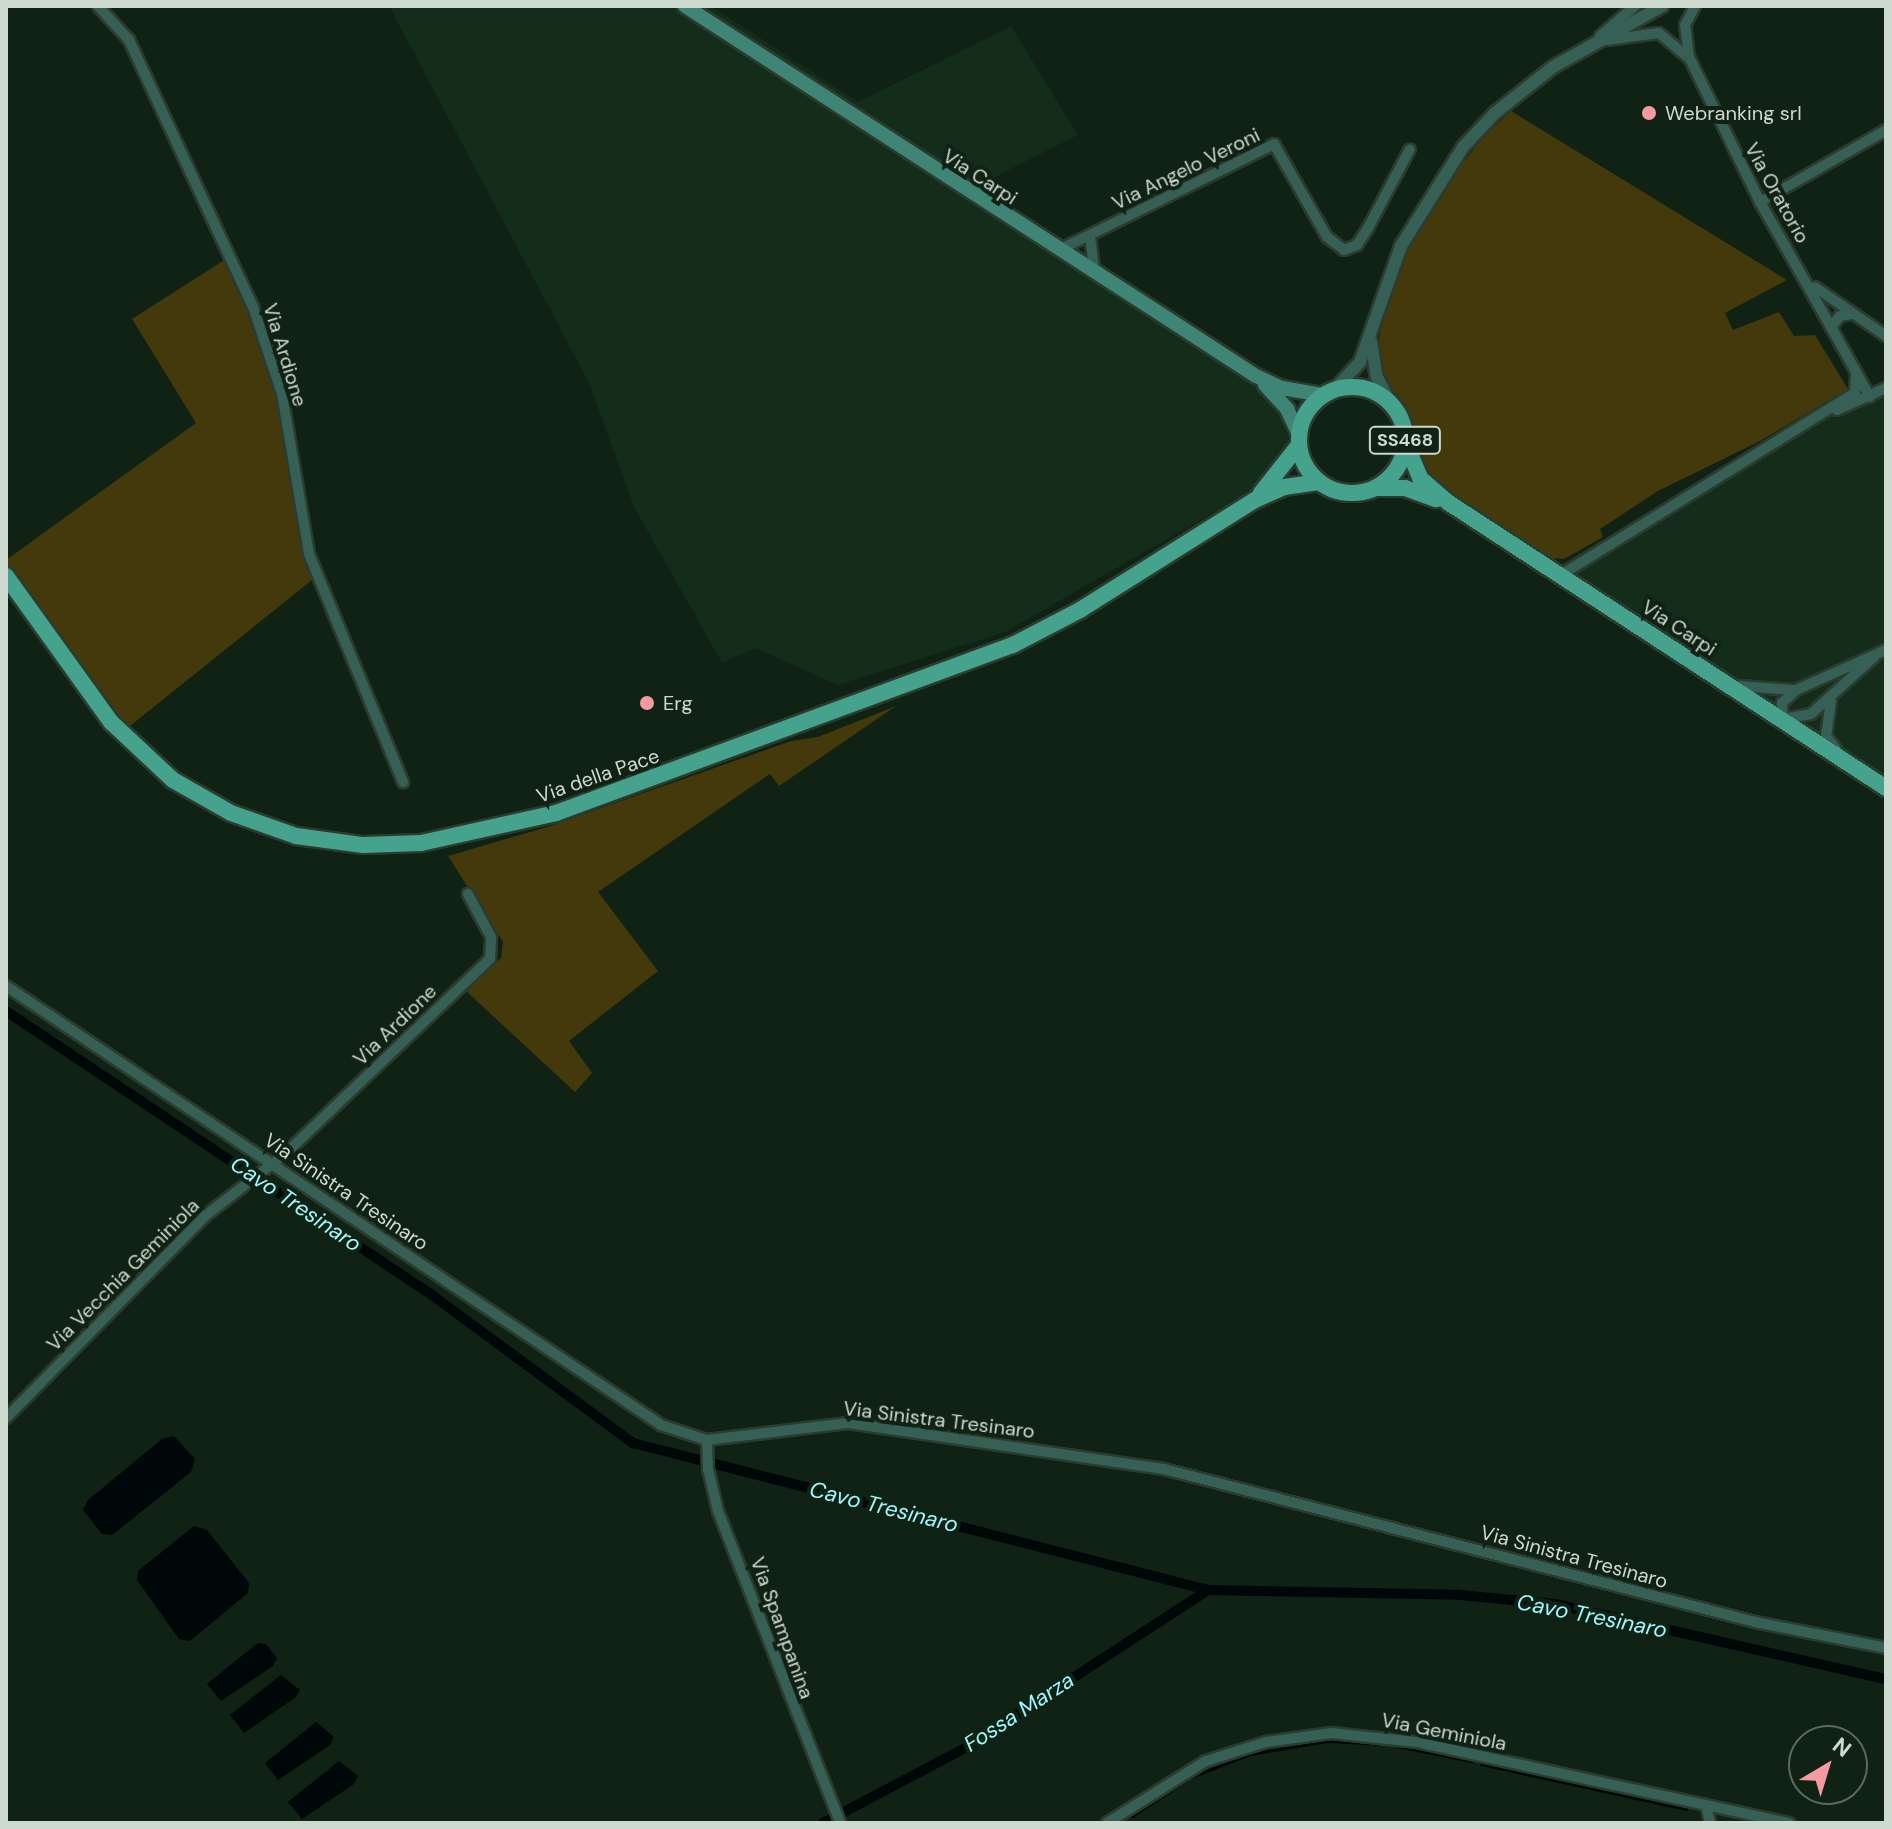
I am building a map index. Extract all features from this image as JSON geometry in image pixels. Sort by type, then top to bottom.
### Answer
[{"type":"main road","name":"Via Carpi","points":[[685,6],[1256,376],[1282,388],[1329,392],[1370,389],[1390,402],[1420,478],[1449,503],[1886,788]]},
{"type":"main road","name":"Via Carpi","points":[[1256,376],[1281,400],[1298,439],[1305,466],[1319,482],[1346,493],[1375,488],[1405,488],[1449,503]]},
{"type":"main road","points":[[1298,439],[1306,411],[1329,392]]},
{"type":"main road","name":"Via della Pace","points":[[1255,500],[1298,439]]},
{"type":"main road","name":"SS468","points":[[1375,488],[1396,469],[1405,442]]},
{"type":"main road","name":"Via della Pace","points":[[6,576],[111,722],[173,780],[231,813],[281,832],[328,842],[401,845],[478,834],[556,813],[1013,645],[1080,610],[1255,500],[1284,487],[1319,482]]},
{"type":"street","name":"Via Ardione","points":[[98,6],[129,40],[253,307],[282,394],[309,554],[403,782]]},
{"type":"street","points":[[1329,392],[1360,362],[1401,246],[1448,166],[1495,113],[1593,43],[1635,6]]},
{"type":"street","points":[[1593,43],[1662,6]]},
{"type":"street","points":[[1690,59],[1685,25],[1695,6]]},
{"type":"street","name":"Via Oratorio","points":[[1593,43],[1659,33],[1690,59],[1760,202],[1870,397]]},
{"type":"street","points":[[1760,202],[1886,130]]},
{"type":"street","name":"Via Angelo Veroni","points":[[1058,250],[1274,144],[1327,237],[1344,250],[1357,245],[1410,149]]},
{"type":"street","points":[[1090,236],[1089,258],[1096,274]]},
{"type":"street","name":"Via Oratorio","points":[[1797,267],[1852,314],[1886,336]]},
{"type":"street","points":[[1831,327],[1840,316],[1852,314]]},
{"type":"street","points":[[1370,334],[1377,377],[1390,402]]},
{"type":"street","points":[[1561,575],[1855,393],[1856,372]]},
{"type":"street","points":[[1821,416],[1886,388]]},
{"type":"street","points":[[1874,657],[1831,699],[1803,719],[1783,719],[1782,703],[1796,690],[1886,650]]},
{"type":"street","points":[[1728,683],[1762,691],[1796,690]]},
{"type":"street","points":[[1831,699],[1826,736],[1852,765]]},
{"type":"street","name":"Via Ardione","points":[[269,1165],[490,959],[491,937],[468,894]]},
{"type":"street","name":"Via Sinistra Tresinaro","points":[[6,986],[661,1425],[707,1440],[848,1423],[1164,1469],[1755,1622],[1886,1648]]},
{"type":"street","name":"Via Vecchia Geminiola","points":[[6,1418],[246,1182],[269,1165]]},
{"type":"street","name":"Via Spampanina","points":[[707,1440],[708,1469],[718,1511],[839,1821]]},
{"type":"street","name":"Via Geminiola","points":[[1107,1823],[1206,1761],[1266,1742],[1331,1733],[1417,1742],[1789,1823]]},
{"type":"street","points":[[1706,1805],[1710,1823]]},
{"type":"shaded area","points":[[389,6],[711,6],[858,102],[1011,26],[1078,135],[967,191],[1259,387],[1281,408],[1291,430],[1282,460],[1258,487],[1005,632],[838,685],[755,648],[722,663],[634,507],[589,383]]},
{"type":"shaded area","points":[[1511,111],[1787,280],[1725,313],[1733,330],[1779,312],[1794,336],[1815,335],[1848,389],[1760,441],[1658,491],[1600,529],[1603,537],[1564,559],[1552,558],[1452,496],[1433,478],[1420,460],[1407,414],[1384,378],[1378,357],[1380,331],[1401,262],[1434,201],[1482,138]]},
{"type":"shaded area","points":[[229,257],[263,329],[317,576],[125,730],[6,576],[6,560],[196,423],[132,319]]},
{"type":"shaded area","points":[[1886,379],[1886,797],[1543,574]]},
{"type":"shaded area","points":[[896,706],[779,786],[770,774],[598,892],[658,971],[569,1041],[592,1073],[575,1092],[466,991],[501,958],[503,942],[448,856],[547,827],[791,741],[818,737]]},
{"type":"shaded area","points":[[174,1436],[195,1459],[191,1472],[112,1535],[102,1534],[83,1510],[88,1500],[162,1439]]},
{"type":"shaded area","points":[[194,1526],[207,1530],[249,1583],[248,1593],[190,1641],[179,1639],[137,1580],[138,1571]]},
{"type":"shaded area","points":[[258,1643],[266,1644],[277,1658],[273,1666],[221,1701],[207,1684]]},
{"type":"shaded area","points":[[281,1675],[300,1690],[296,1697],[244,1733],[230,1715]]},
{"type":"shaded area","points":[[316,1722],[334,1737],[330,1745],[278,1780],[265,1763]]},
{"type":"shaded area","points":[[339,1761],[358,1776],[354,1784],[302,1819],[288,1802]]},
{"type":"waterway","name":"Cavo Tresinaro","points":[[6,1011],[432,1295],[633,1443],[1208,1590],[1460,1595],[1555,1604],[1886,1679]]},
{"type":"waterway","name":"Fossa Marza","points":[[823,1823],[965,1748],[1208,1590]]},
{"type":"waterway","points":[[1132,1816],[1191,1777],[1250,1754],[1327,1741],[1386,1744]]},
{"type":"waterway","points":[[1397,1746],[1471,1761]]},
{"type":"waterway","points":[[1481,1764],[1686,1809]]},
{"type":"place","name":"Webranking srl","points":[[1649,113]]},
{"type":"place","name":"Erg","points":[[647,703]]}]
